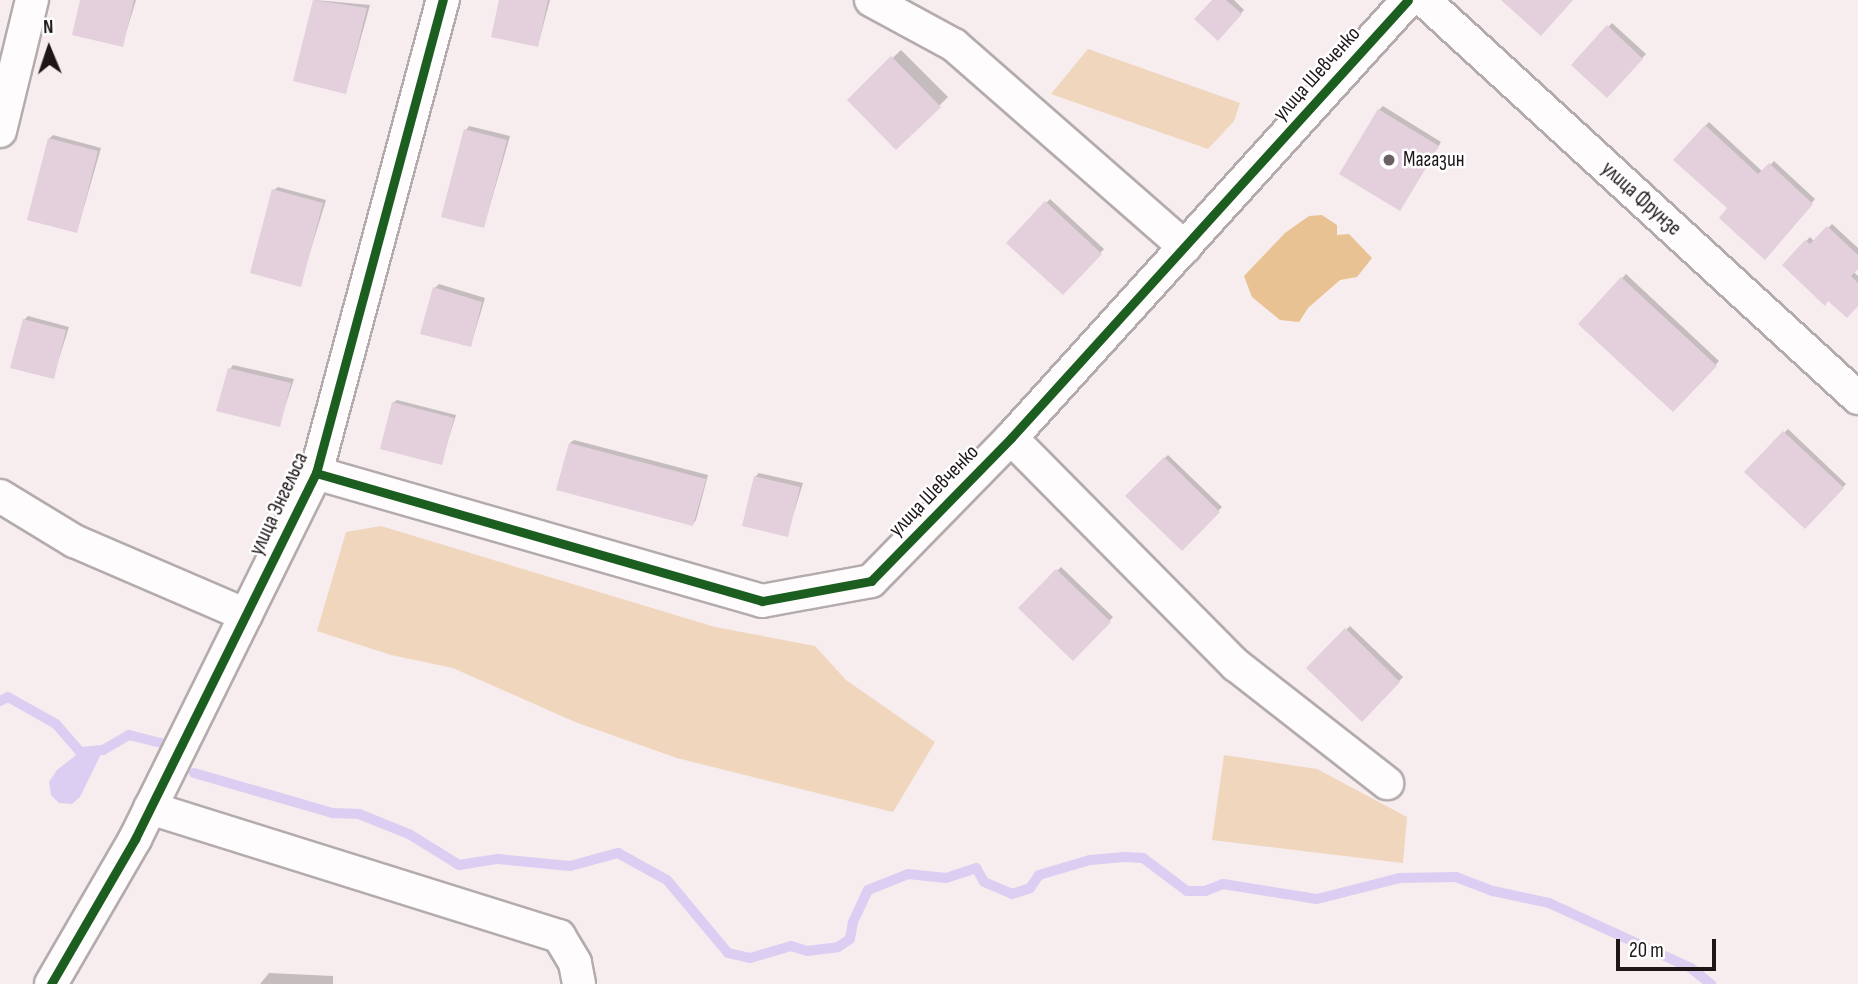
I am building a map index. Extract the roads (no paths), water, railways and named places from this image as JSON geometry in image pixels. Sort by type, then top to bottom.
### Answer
[{"type":"street","points":[[0,131],[32,0]]},
{"type":"street","name":"улица Энгельса","points":[[51,984],[150,808],[316,473],[443,0]]},
{"type":"street","points":[[871,0],[954,46],[1185,247]]},
{"type":"street","name":"улица Шевченко","points":[[316,473],[762,601],[871,581],[1011,438],[1408,0]]},
{"type":"street","name":"улица Фрунзе","points":[[1424,0],[1858,398]]},
{"type":"street","points":[[1011,438],[1236,665],[1298,718],[1387,783]]},
{"type":"street","points":[[0,496],[74,541],[246,615]]},
{"type":"street","points":[[150,808],[559,936],[575,963],[579,984]]},
{"type":"waterway","points":[[0,701],[8,697],[56,724],[80,752],[103,750],[129,735],[161,743]]},
{"type":"waterway","points":[[194,773],[333,813],[359,814],[409,834],[459,865],[498,859],[570,866],[618,853],[667,880],[728,953],[750,958],[791,946],[807,951],[838,947],[850,939],[853,922],[868,890],[908,874],[946,878],[976,868],[984,882],[1012,894],[1030,888],[1039,875],[1090,860],[1125,857],[1143,858],[1187,891],[1205,891],[1223,884],[1317,899],[1400,878],[1456,877],[1493,891],[1549,903],[1691,968],[1711,984]]},
{"type":"place","name":"Магазин","points":[[1389,160]]}]
